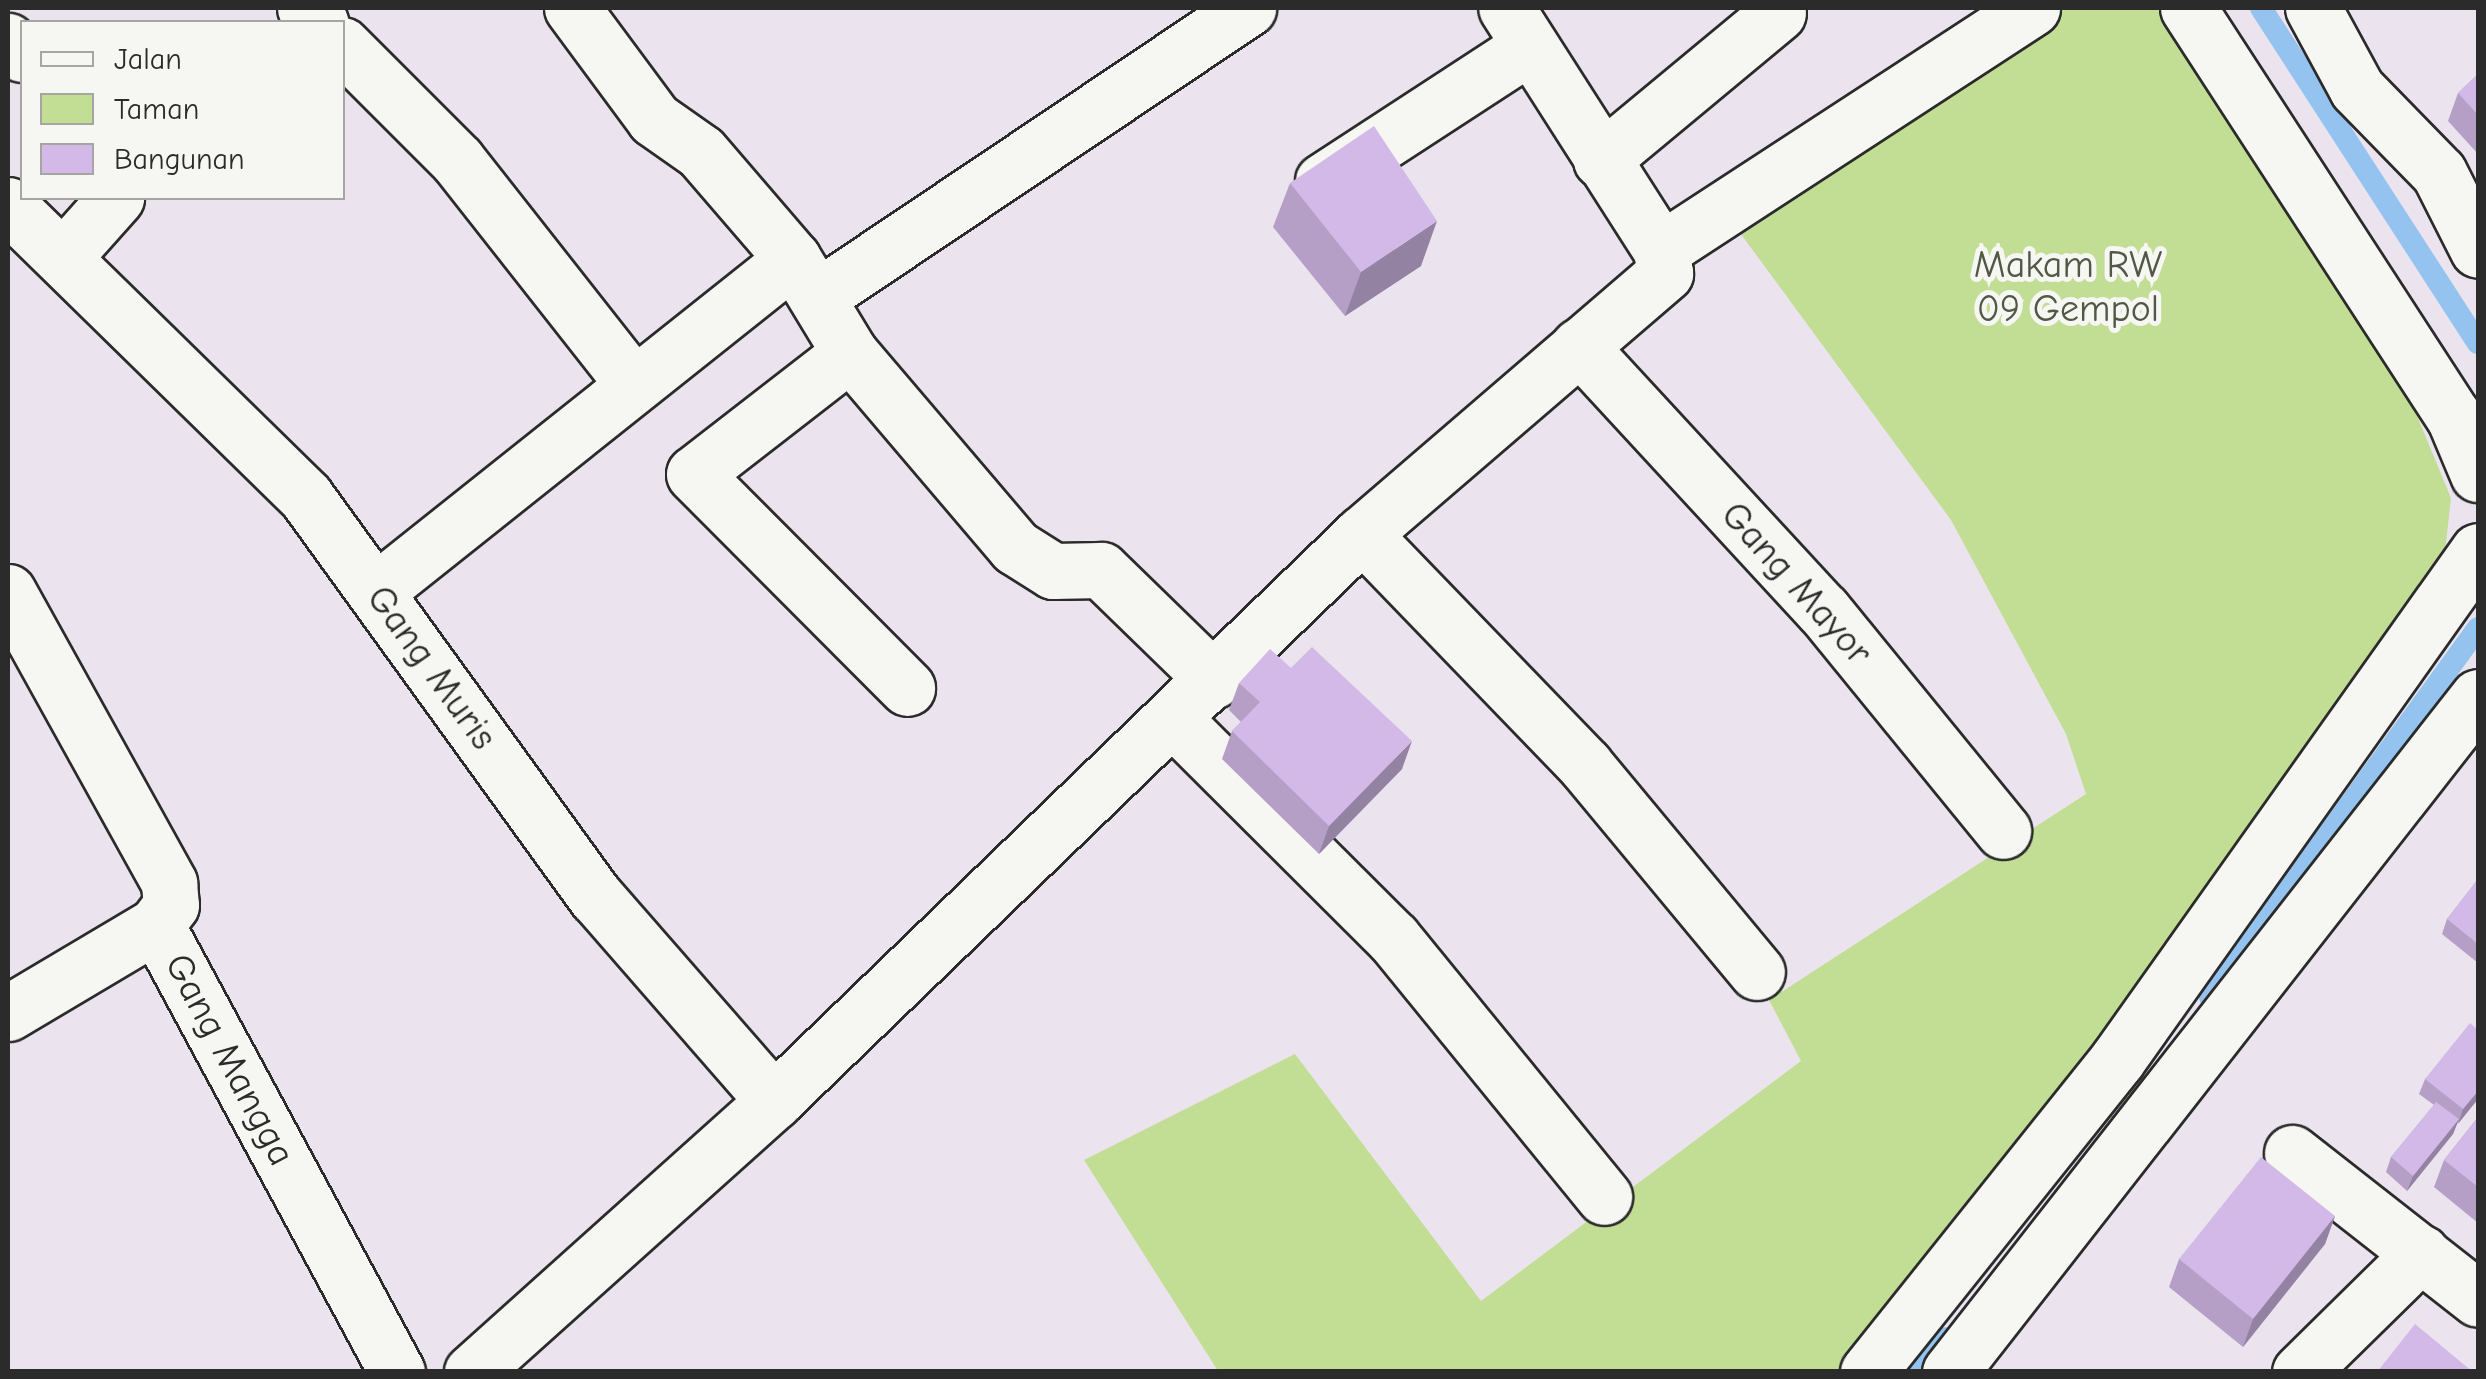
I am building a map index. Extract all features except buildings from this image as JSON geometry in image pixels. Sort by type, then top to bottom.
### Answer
[{"type":"street","points":[[572,8],[654,119],[701,152],[806,278],[850,352],[1015,548],[1053,571],[1101,570],[1214,680]]},
{"type":"street","points":[[376,592],[634,385],[1248,8]]},
{"type":"street","points":[[1661,250],[2032,8]]},
{"type":"street","points":[[2188,8],[2454,416],[2478,474]]},
{"type":"street","points":[[2313,8],[2357,89],[2439,173],[2478,250]]},
{"type":"street","points":[[1601,160],[1778,13]]},
{"type":"street","points":[[472,1372],[774,1101],[1174,720],[1362,534],[1665,274],[1661,250],[1518,27],[1284,206]]},
{"type":"street","points":[[345,48],[457,160],[634,385]]},
{"type":"street","points":[[67,254],[114,200]]},
{"type":"street","name":"Gang Muris","points":[[8,204],[67,254],[306,497],[596,897],[774,1101]]},
{"type":"street","name":"Gang Mayor","points":[[1579,346],[1823,610],[2003,830]]},
{"type":"street","points":[[850,352],[694,474],[907,688]]},
{"type":"street","points":[[1362,534],[1584,765],[1757,972]]},
{"type":"street","points":[[1868,1372],[2117,1060],[2477,561]]},
{"type":"street","name":"Gang Mangga","points":[[8,592],[169,883],[171,905],[156,925],[397,1372]]},
{"type":"street","points":[[1950,1372],[2478,696]]},
{"type":"street","points":[[1174,720],[1393,938],[1604,1196]]},
{"type":"street","points":[[8,1013],[156,925]]},
{"type":"street","points":[[2292,1153],[2478,1299]]},
{"type":"street","points":[[2300,1372],[2421,1253]]},
{"type":"green space","name":"Makam RW 09 Gempol","points":[[2058,8],[2157,8],[2413,406],[2451,498],[2445,552],[1952,1249],[1843,1371],[1218,1371],[1084,1160],[1295,1054],[1481,1301],[1801,1061],[1769,1000],[2086,794],[2066,734],[1951,520],[1732,222]]},
{"type":"waterway","points":[[2261,8],[2478,343]]},
{"type":"waterway","points":[[2210,997],[2478,628]]},
{"type":"waterway","points":[[1913,1372],[1946,1338]]}]
